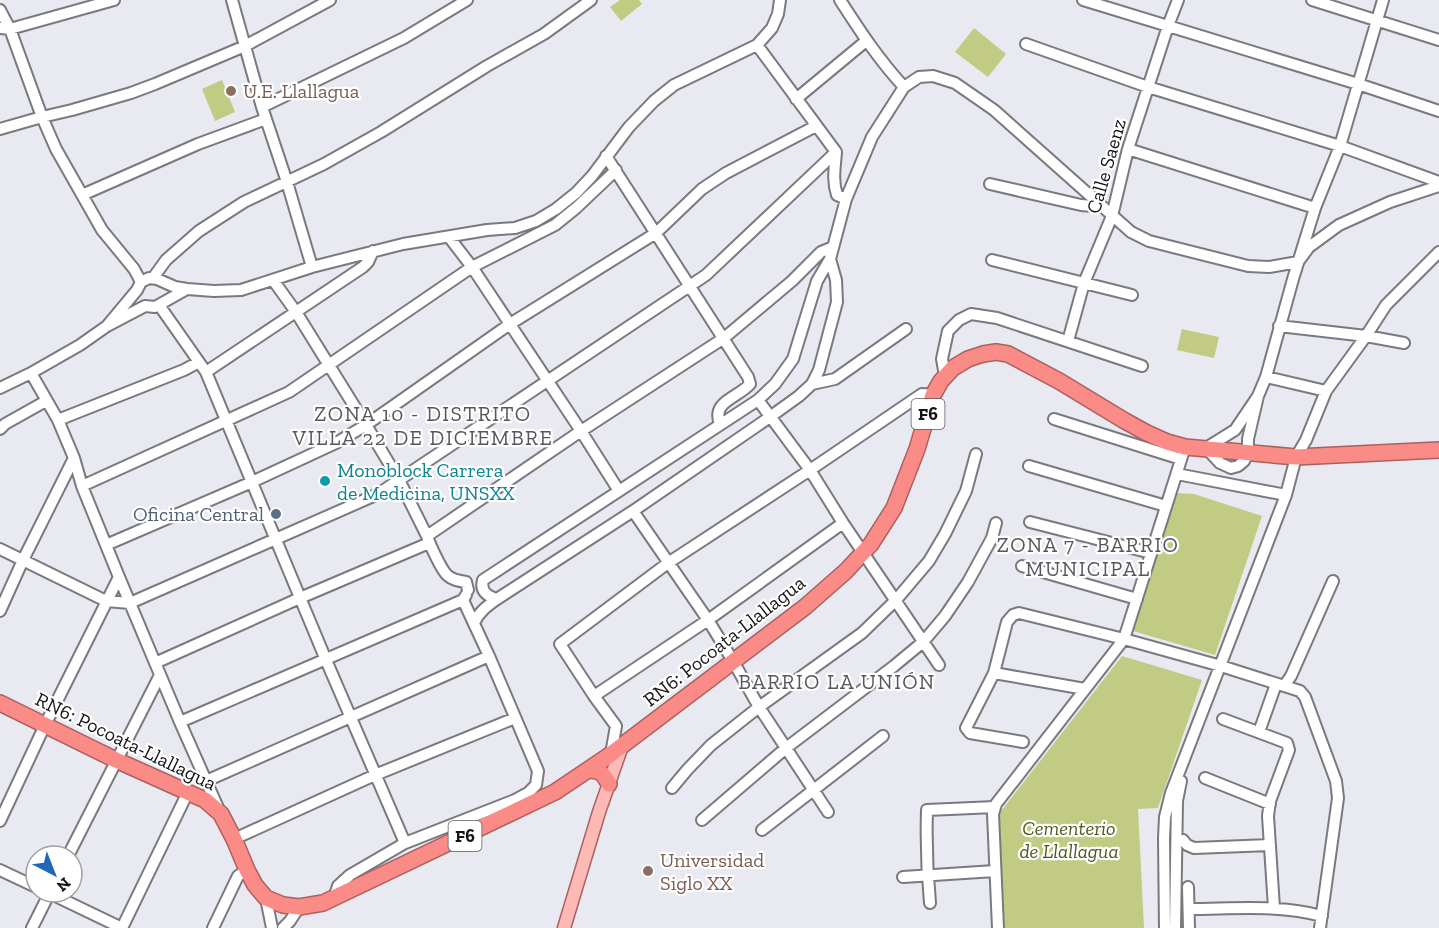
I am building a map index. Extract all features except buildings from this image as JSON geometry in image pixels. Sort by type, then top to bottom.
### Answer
[{"type":"highway","name":"RN6: Pocoata-Llallagua","points":[[0,703],[116,760],[205,800],[221,814],[255,885],[266,898],[283,905],[299,907],[323,903],[555,792],[616,750],[804,607],[864,553],[894,508],[917,449],[933,395],[945,376],[968,359],[996,352],[1008,354],[1183,453],[1219,443],[1250,452],[1296,457],[1439,450]]},
{"type":"highway","points":[[589,770],[596,770],[603,774],[609,784]]},
{"type":"main road","points":[[564,928],[609,784],[616,750]]},
{"type":"street","points":[[5,28],[114,0]]},
{"type":"street","points":[[232,0],[262,108],[312,267]]},
{"type":"street","points":[[0,129],[131,93],[245,46],[330,0]]},
{"type":"street","points":[[262,108],[404,38],[467,0]]},
{"type":"street","points":[[157,279],[166,260],[199,231],[244,202],[324,164],[381,132],[544,33],[591,0]]},
{"type":"street","points":[[107,326],[139,286],[149,278],[188,289],[241,290],[312,267],[373,251],[487,230],[515,228],[536,221],[576,193],[592,176],[629,127],[654,100],[674,85],[758,45],[772,28],[778,14],[780,0]]},
{"type":"street","points":[[840,0],[866,41],[904,87]]},
{"type":"street","points":[[1083,0],[1439,111]]},
{"type":"street","name":"Calle Saenz","points":[[1068,342],[1084,283],[1112,216],[1128,149],[1178,0]]},
{"type":"street","points":[[1312,0],[1439,40]]},
{"type":"street","points":[[1258,396],[1250,452],[1238,466],[1230,468],[1224,466],[1218,455],[1219,443],[1235,430],[1258,396],[1266,377],[1298,262],[1315,208],[1340,146],[1383,0]]},
{"type":"street","points":[[0,10],[5,28],[56,149],[102,230],[134,269],[139,286],[137,297],[140,302],[146,306],[155,307],[188,289]]},
{"type":"street","points":[[796,99],[866,41]]},
{"type":"street","points":[[1026,44],[1148,87],[1340,146],[1439,184]]},
{"type":"street","points":[[758,45],[836,152],[833,173],[835,190],[837,195],[846,198]]},
{"type":"street","points":[[180,723],[420,618],[466,595],[483,580],[758,400],[775,384],[793,359],[817,280],[830,259],[846,198],[872,137],[904,87],[919,77],[933,76],[955,83],[994,110],[1131,232],[1149,241],[1248,266],[1269,267],[1298,262],[1309,247],[1339,225],[1390,202],[1439,184]]},
{"type":"street","points":[[82,195],[198,144],[266,119]]},
{"type":"street","points":[[106,545],[336,443],[366,425],[510,324],[656,233],[702,189],[726,173],[816,126]]},
{"type":"street","points":[[1128,149],[1315,208]]},
{"type":"street","points":[[0,549],[106,601],[129,603],[378,494],[706,275],[836,152]]},
{"type":"street","points":[[606,156],[748,377],[750,384],[746,389],[722,404],[718,410],[717,416],[720,424]]},
{"type":"street","points":[[82,486],[289,392],[472,267],[555,225],[616,170]]},
{"type":"street","points":[[990,184],[1081,205],[1103,207]]},
{"type":"street","points":[[449,237],[472,267],[619,491]]},
{"type":"street","points":[[155,663],[428,539],[581,430],[723,338],[792,281],[820,252],[833,247]]},
{"type":"street","points":[[58,420],[184,370],[202,367],[296,312],[363,267],[369,262],[373,251]]},
{"type":"street","points":[[1166,928],[1164,838],[1171,793],[1286,495],[1296,457],[1306,440],[1326,391],[1386,305],[1439,252]]},
{"type":"street","points":[[474,623],[486,606],[633,511],[770,417],[812,384],[819,370],[837,302],[836,280],[830,259]]},
{"type":"street","points":[[992,260],[1132,295]]},
{"type":"street","points":[[157,279],[165,288],[166,295],[161,304]]},
{"type":"street","points":[[273,280],[296,312],[399,480],[446,574],[454,580],[466,582],[466,595],[474,623],[538,771],[536,785],[528,793],[405,843],[350,875],[338,886],[334,898]]},
{"type":"street","points":[[161,304],[202,367],[226,420],[405,843]]},
{"type":"street","points":[[0,388],[31,373],[80,345],[107,326],[146,306]]},
{"type":"street","points":[[945,376],[942,358],[948,331],[959,320],[971,314],[997,318],[1143,366]]},
{"type":"street","points":[[1279,326],[1366,336],[1404,343]]},
{"type":"street","points":[[812,384],[835,379],[906,329]]},
{"type":"street","points":[[31,373],[58,420],[129,603],[221,814]]},
{"type":"street","points":[[1266,377],[1326,391]]},
{"type":"street","points":[[616,750],[616,726],[560,644],[668,563],[922,394],[933,395]]},
{"type":"street","points":[[758,400],[810,470],[939,665]]},
{"type":"street","points":[[0,429],[46,401]]},
{"type":"street","points":[[998,928],[993,814],[996,804],[1124,639],[1183,453],[1054,419]]},
{"type":"street","points":[[672,788],[711,745],[759,707],[862,633],[896,600],[929,561],[945,534],[966,491],[976,454]]},
{"type":"street","points":[[0,611],[22,560],[74,458]]},
{"type":"street","points":[[1029,466],[1166,506]]},
{"type":"street","points":[[1177,474],[1286,495]]},
{"type":"street","points":[[633,511],[708,620],[759,707],[828,812]]},
{"type":"street","points":[[1030,522],[1151,553]]},
{"type":"street","points":[[594,696],[708,620],[843,523]]},
{"type":"street","points":[[702,820],[786,748],[923,642],[945,616],[968,582],[992,538],[996,523]]},
{"type":"street","points":[[1022,566],[1137,599]]},
{"type":"street","points":[[0,821],[119,577]]},
{"type":"street","points":[[483,580],[482,586],[485,593],[497,599]]},
{"type":"street","points":[[1258,732],[1280,685],[1291,676],[1333,581]]},
{"type":"street","points":[[1023,742],[970,733],[966,728],[994,673],[1007,622],[1013,615],[1019,613],[1124,639],[1300,691],[1305,697],[1336,781],[1338,798],[1320,928]]},
{"type":"street","points":[[206,781],[489,656]]},
{"type":"street","points":[[994,673],[1085,689]]},
{"type":"street","points":[[74,844],[160,675]]},
{"type":"street","points":[[234,839],[375,776],[515,718]]},
{"type":"street","points":[[1223,719],[1287,743],[1289,750],[1268,816],[1274,908]]},
{"type":"street","points":[[762,830],[883,736]]},
{"type":"street","points":[[1175,928],[1177,801],[1185,760]]},
{"type":"street","points":[[1205,778],[1270,804]]},
{"type":"street","points":[[73,904],[122,928],[188,792]]},
{"type":"street","points":[[930,903],[927,876],[927,810],[995,807]]},
{"type":"street","points":[[1183,840],[1194,848],[1270,845]]},
{"type":"street","points":[[0,870],[24,881]]},
{"type":"street","points":[[213,928],[238,876],[247,870]]},
{"type":"street","points":[[903,877],[995,871]]},
{"type":"street","points":[[1188,887],[1189,928]]},
{"type":"street","points":[[266,898],[272,928]]},
{"type":"street","points":[[32,928],[43,904]]},
{"type":"street","points":[[283,928],[299,907]]},
{"type":"street","points":[[1189,909],[1274,908],[1302,910],[1322,916]]},
{"type":"green space","points":[[620,0],[639,0],[642,4],[621,21],[610,7]]},
{"type":"green space","points":[[974,28],[1006,54],[988,77],[955,52]]},
{"type":"green space","points":[[222,80],[235,112],[215,121],[202,89]]},
{"type":"green space","points":[[1182,329],[1219,337],[1214,358],[1177,350]]},
{"type":"green space","points":[[1176,493],[1194,494],[1262,516],[1215,655],[1133,631]]},
{"type":"green space","name":"Cementerio de Llallagua","points":[[1122,656],[1202,680],[1158,808],[1138,809],[1144,928],[1002,928],[998,815]]},
{"type":"place","name":"U.E. Llallagua","points":[[231,91]]},
{"type":"place","name":"Monoblock Carrera de Medicina, UNSXX","points":[[325,481]]},
{"type":"place","name":"Oficina Central","points":[[276,514]]},
{"type":"place","name":"Universidad Siglo XX","points":[[648,871]]},
{"type":"district","name":"ZONA 10 - DISTRITO VILLA 22 DE DICIEMBRE","points":[[423,425]]},
{"type":"district","name":"ZONA 7 - BARRIO MUNICIPAL","points":[[1088,556]]},
{"type":"district","name":"BARRIO LA UNIÓN","points":[[837,681]]}]
